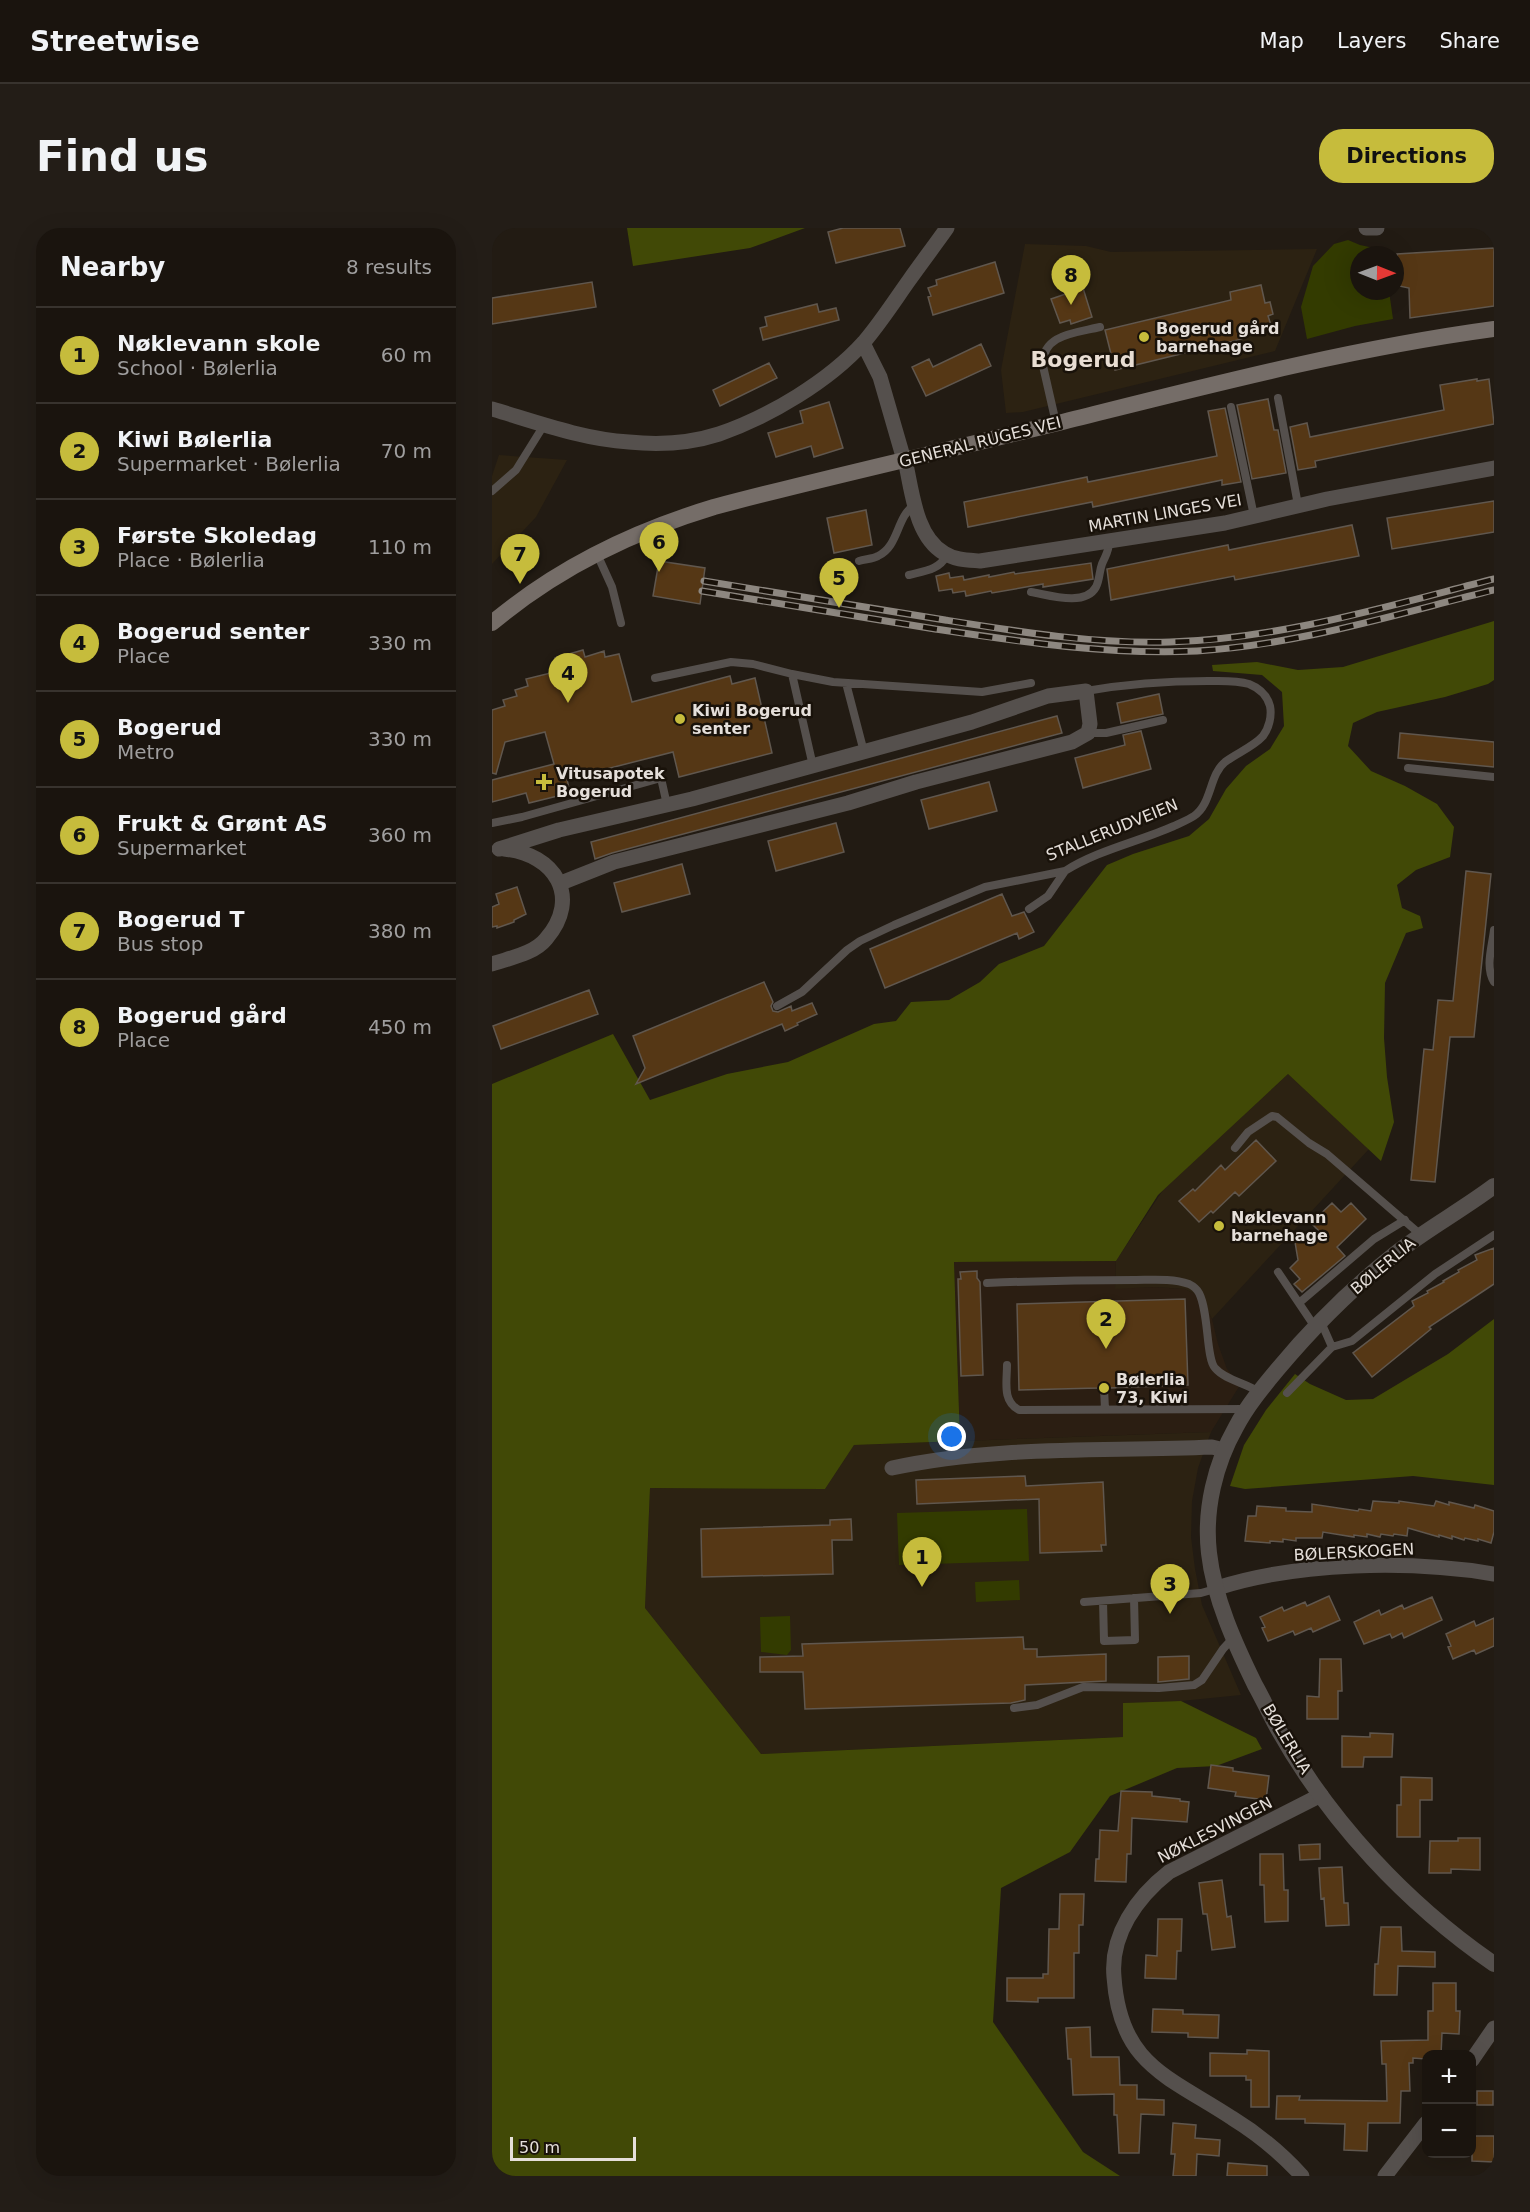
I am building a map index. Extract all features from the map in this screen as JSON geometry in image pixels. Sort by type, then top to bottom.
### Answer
[{"type":"main road","name":"GENERAL RUGES VEI","points":[[492,623],[552,580],[597,554],[624,540],[685,516],[780,490],[1348,355],[1494,329]]},
{"type":"street","points":[[492,409],[596,438],[630,442],[675,442],[718,434],[759,416],[804,392],[826,377],[863,343],[947,228]]},
{"type":"street","points":[[1366,228],[1377,228]]},
{"type":"street","points":[[863,343],[880,377],[915,504],[926,534],[936,548],[947,555]]},
{"type":"street","name":"MARTIN LINGES VEI","points":[[947,555],[962,560],[980,561],[1109,542],[1225,523],[1299,505],[1494,468]]},
{"type":"street","points":[[492,964],[525,952],[546,939],[558,918],[564,894],[561,883],[614,862],[848,803],[916,782],[1071,742],[1088,733],[1090,724],[1086,691]]},
{"type":"street","name":"STALLERUDVEIEN","points":[[495,849],[559,830],[668,805],[864,752],[972,722],[1048,696],[1086,691]]},
{"type":"street","name":"STALLERUDVEIEN","points":[[495,849],[514,850],[529,855],[551,871],[561,883]]},
{"type":"street","name":"BØLERLIA","points":[[1494,1186],[1394,1254],[1300,1343],[1259,1392],[1224,1450],[1208,1519],[1209,1554],[1233,1638],[1278,1730],[1321,1795],[1353,1836],[1411,1897],[1440,1923],[1494,1964]]},
{"type":"street","points":[[892,1468],[935,1458],[1007,1452],[1212,1447],[1224,1450]]},
{"type":"street","name":"BØLERSKOGEN","points":[[1217,1588],[1254,1577],[1331,1568],[1436,1567],[1494,1574]]},
{"type":"street","name":"NØKLESVINGEN","points":[[1302,2176],[1259,2137],[1233,2118],[1164,2077],[1150,2064],[1128,2034],[1120,2017],[1113,1968],[1115,1953],[1125,1924],[1132,1910],[1154,1884],[1169,1872],[1321,1795]]},
{"type":"street","points":[[1476,2054],[1494,2028]]},
{"type":"street","points":[[1385,2176],[1422,2129]]},
{"type":"lane","points":[[1056,423],[1043,366],[1042,357],[1046,348],[1054,340],[1100,327]]},
{"type":"lane","points":[[1278,398],[1299,505]]},
{"type":"lane","points":[[1231,407],[1254,516]]},
{"type":"lane","points":[[492,491],[516,470],[544,425]]},
{"type":"lane","points":[[859,561],[879,556],[894,541],[907,510],[915,504]]},
{"type":"lane","points":[[1030,592],[1068,598],[1083,597],[1093,592],[1098,584],[1109,542]]},
{"type":"lane","points":[[597,554],[612,587],[621,623]]},
{"type":"lane","points":[[909,575],[935,568],[943,562],[947,555]]},
{"type":"lane","points":[[655,678],[731,662],[753,664],[792,674],[846,683],[982,692],[1031,683]]},
{"type":"lane","points":[[792,674],[813,766]]},
{"type":"lane","name":"STALLERUDVEIEN","points":[[777,1006],[802,992],[847,950],[885,929],[985,887],[1065,871],[1121,845],[1152,836],[1195,816],[1202,809],[1217,772],[1224,763],[1263,736],[1271,718],[1271,708],[1261,690],[1238,682],[1172,681],[1086,691]]},
{"type":"lane","points":[[846,683],[864,752]]},
{"type":"lane","points":[[1088,733],[1106,733],[1163,720]]},
{"type":"lane","points":[[1408,768],[1494,777]]},
{"type":"lane","points":[[492,823],[522,817],[661,778],[668,805]]},
{"type":"lane","points":[[1029,909],[1048,896],[1065,871]]},
{"type":"lane","points":[[1494,930],[1490,963],[1490,973],[1494,982]]},
{"type":"lane","points":[[1235,1148],[1248,1132],[1272,1116],[1277,1118],[1327,1154],[1421,1235]]},
{"type":"lane","points":[[1299,1303],[1374,1239],[1405,1220]]},
{"type":"lane","points":[[1287,1393],[1332,1347],[1352,1341],[1435,1274],[1494,1236]]},
{"type":"lane","points":[[1278,1272],[1332,1347]]},
{"type":"lane","points":[[987,1282],[1108,1280],[1166,1281],[1190,1284],[1201,1298],[1208,1325],[1211,1360],[1214,1368],[1223,1375],[1249,1385],[1259,1392]]},
{"type":"lane","points":[[1007,1365],[1008,1401],[1019,1410],[1247,1409]]},
{"type":"lane","points":[[1104,1388],[1106,1409]]},
{"type":"lane","points":[[1159,1582],[1159,1596]]},
{"type":"lane","points":[[1084,1602],[1201,1593],[1217,1588]]},
{"type":"lane","points":[[1103,1601],[1104,1641],[1135,1640],[1134,1598]]},
{"type":"lane","points":[[1014,1708],[1036,1705],[1083,1687],[1159,1688],[1194,1685],[1202,1680],[1233,1638]]},
{"type":"shaded area","name":"Bogerud gård barnehage","points":[[1025,244],[1086,246],[1111,252],[1317,249],[1275,351],[1023,412],[1006,413],[1001,370]]},
{"type":"shaded area","points":[[499,455],[567,460],[536,517],[492,564],[492,476]]},
{"type":"shaded area","name":"Nøklevann barnehage","points":[[1288,1074],[1369,1149],[1212,1319],[1202,1297],[1185,1289],[1154,1287],[1115,1289],[1116,1261],[1163,1190]]},
{"type":"shaded area","points":[[1116,1261],[1115,1288],[1185,1289],[1202,1297],[1212,1319],[1227,1369],[1240,1385],[1211,1432],[960,1441],[954,1262]]},
{"type":"shaded area","points":[[1211,1432],[1198,1468],[1192,1501],[1191,1537],[1202,1605],[1241,1695],[1181,1701],[1123,1703],[1123,1737],[761,1754],[645,1608],[650,1488],[825,1489],[854,1445]]},
{"type":"green space","points":[[627,228],[805,228],[750,248],[633,266]]},
{"type":"green space","points":[[1348,240],[1365,246],[1350,246],[1350,300],[1390,300],[1393,319],[1307,339],[1301,307],[1313,266],[1334,244]]},
{"type":"green space","points":[[1494,621],[1494,680],[1488,684],[1445,697],[1377,712],[1353,723],[1348,746],[1371,771],[1437,804],[1454,827],[1450,857],[1416,870],[1397,885],[1402,908],[1420,916],[1423,928],[1406,933],[1385,983],[1384,1038],[1394,1122],[1381,1161],[1288,1074],[1158,1195],[1116,1261],[954,1262],[960,1441],[854,1445],[825,1489],[650,1488],[645,1608],[761,1754],[1123,1737],[1123,1703],[1181,1701],[1256,1738],[1262,1749],[1216,1766],[1177,1768],[1110,1796],[1070,1852],[1001,1888],[993,2022],[1083,2152],[1120,2176],[492,2176],[492,1084],[613,1034],[650,1100],[727,1074],[788,1062],[874,1024],[896,1021],[911,1002],[949,1000],[980,982],[999,964],[1044,946],[1107,865],[1189,836],[1209,819],[1226,789],[1246,766],[1270,749],[1284,726],[1282,692],[1262,675],[1213,671],[1212,665],[1257,662],[1298,670],[1343,667]]},
{"type":"green space","points":[[1494,1319],[1494,1485],[1413,1476],[1245,1489],[1230,1486],[1244,1445],[1266,1410],[1295,1374],[1310,1384],[1346,1400],[1373,1399],[1448,1354]]},
{"type":"green space","points":[[1027,1509],[1029,1561],[899,1565],[897,1513]]},
{"type":"green space","points":[[1019,1580],[1020,1600],[976,1602],[975,1582]]},
{"type":"green space","points":[[790,1616],[791,1650],[787,1655],[761,1652],[760,1617]]},
{"type":"building","points":[[843,228],[900,228],[905,246],[836,263],[828,232]]},
{"type":"building","points":[[1494,248],[1494,306],[1410,318],[1409,288],[1404,287],[1404,254]]},
{"type":"building","points":[[995,262],[1004,293],[933,315],[928,288],[937,285],[936,280]]},
{"type":"building","points":[[592,282],[596,307],[492,324],[492,298]]},
{"type":"building","points":[[1261,285],[1265,303],[1270,302],[1273,314],[1268,316],[1271,325],[1241,332],[1242,339],[1115,370],[1105,330],[1231,300],[1230,292]]},
{"type":"building","points":[[1083,288],[1092,317],[1071,324],[1070,320],[1060,323],[1051,299]]},
{"type":"building","points":[[817,304],[819,312],[836,308],[839,320],[763,340],[760,328],[767,326],[765,317]]},
{"type":"building","points":[[981,344],[991,366],[926,396],[912,367],[929,359],[933,367]]},
{"type":"building","points":[[769,363],[777,378],[720,406],[713,390]]},
{"type":"building","points":[[1477,379],[1477,381],[1489,379],[1494,424],[1315,461],[1316,467],[1298,470],[1290,427],[1307,423],[1310,437],[1444,410],[1440,385]]},
{"type":"building","points":[[1268,399],[1274,430],[1278,430],[1286,473],[1252,479],[1237,405]]},
{"type":"building","points":[[829,402],[843,448],[814,457],[811,446],[776,457],[768,433],[803,423],[800,411]]},
{"type":"building","points":[[1225,408],[1241,482],[1222,485],[1222,480],[1093,507],[1092,502],[968,527],[964,502],[1087,477],[1088,482],[1217,456],[1208,411]]},
{"type":"building","points":[[1494,501],[1494,532],[1392,549],[1387,518]]},
{"type":"building","points":[[866,510],[872,545],[834,553],[827,518]]},
{"type":"building","points":[[1352,525],[1359,556],[1235,580],[1234,576],[1111,600],[1107,569],[1228,545],[1229,550]]},
{"type":"building","points":[[659,561],[705,568],[700,604],[653,596]]},
{"type":"building","points":[[1091,563],[1093,579],[966,596],[965,591],[953,593],[952,589],[939,591],[936,576],[949,573],[950,578],[963,576],[964,580]]},
{"type":"building","points":[[583,650],[585,657],[604,651],[605,657],[619,654],[632,702],[730,676],[732,684],[755,678],[772,753],[679,777],[673,752],[567,779],[570,793],[529,803],[526,793],[492,802],[492,780],[554,764],[545,732],[505,742],[496,774],[492,773],[492,710],[505,706],[503,700],[517,696],[515,690],[528,686],[526,679],[559,671],[555,658]]},
{"type":"building","points":[[1159,694],[1163,714],[1121,723],[1117,703]]},
{"type":"building","points":[[1057,716],[1062,733],[595,859],[591,842]]},
{"type":"building","points":[[1141,731],[1151,769],[1083,788],[1075,758],[1125,745],[1123,735]]},
{"type":"building","points":[[1400,733],[1494,742],[1494,767],[1398,758]]},
{"type":"building","points":[[989,782],[997,811],[929,829],[921,800]]},
{"type":"building","points":[[836,823],[844,852],[776,871],[768,841]]},
{"type":"building","points":[[682,864],[690,894],[622,912],[614,883]]},
{"type":"building","points":[[1466,871],[1491,874],[1474,1037],[1450,1037],[1435,1182],[1411,1180],[1424,1049],[1433,1050],[1438,1000],[1453,1001]]},
{"type":"building","points":[[517,887],[526,914],[514,922],[497,928],[497,926],[492,927],[492,907],[499,904],[496,894]]},
{"type":"building","points":[[1002,894],[1012,916],[1024,912],[1034,932],[1019,939],[1017,933],[885,988],[870,949]]},
{"type":"building","points":[[764,982],[773,1002],[771,1006],[773,1011],[778,1012],[791,1006],[792,1011],[812,1003],[817,1014],[785,1031],[782,1024],[636,1084],[645,1068],[633,1036]]},
{"type":"building","points":[[589,990],[598,1014],[501,1049],[493,1026]]},
{"type":"building","points":[[1256,1140],[1276,1161],[1239,1196],[1235,1192],[1213,1213],[1211,1211],[1199,1222],[1179,1201],[1193,1189],[1195,1191],[1221,1165],[1225,1170]]},
{"type":"building","points":[[1332,1203],[1341,1212],[1351,1203],[1366,1219],[1337,1247],[1345,1256],[1302,1292],[1294,1284],[1300,1279],[1290,1268],[1298,1260],[1294,1236],[1319,1231],[1311,1223]]},
{"type":"building","points":[[1494,1248],[1494,1284],[1429,1327],[1431,1329],[1372,1377],[1353,1353],[1414,1306],[1412,1301],[1477,1260],[1475,1255]]},
{"type":"building","points":[[977,1271],[977,1278],[980,1282],[983,1375],[961,1376],[958,1279],[961,1279],[960,1272]]},
{"type":"building","points":[[1185,1299],[1188,1385],[1110,1388],[1104,1382],[1100,1383],[1098,1388],[1019,1390],[1017,1304]]},
{"type":"building","points":[[1025,1476],[1026,1486],[1103,1482],[1106,1545],[1101,1545],[1102,1551],[1040,1553],[1039,1499],[917,1504],[916,1480]]},
{"type":"building","points":[[1373,1501],[1399,1503],[1399,1501],[1434,1506],[1436,1501],[1449,1505],[1449,1502],[1474,1508],[1475,1505],[1494,1511],[1494,1532],[1491,1543],[1478,1539],[1478,1541],[1465,1538],[1464,1540],[1452,1536],[1452,1539],[1439,1535],[1439,1537],[1408,1528],[1407,1536],[1381,1534],[1380,1537],[1367,1534],[1367,1537],[1354,1535],[1354,1537],[1323,1532],[1322,1538],[1296,1538],[1296,1541],[1283,1539],[1283,1542],[1270,1541],[1270,1543],[1245,1541],[1248,1516],[1256,1516],[1257,1506],[1286,1508],[1286,1511],[1312,1512],[1312,1504],[1371,1511]]},
{"type":"building","points":[[851,1519],[852,1540],[832,1540],[833,1574],[702,1577],[701,1529],[830,1525],[830,1520]]},
{"type":"building","points":[[1329,1596],[1340,1620],[1313,1632],[1311,1628],[1295,1635],[1293,1631],[1268,1641],[1260,1617],[1282,1607],[1284,1611],[1305,1602],[1307,1606]]},
{"type":"building","points":[[1432,1597],[1442,1620],[1404,1638],[1402,1633],[1392,1638],[1390,1634],[1364,1644],[1354,1622],[1379,1610],[1381,1615],[1402,1605],[1404,1609]]},
{"type":"building","points":[[1494,1618],[1494,1646],[1476,1654],[1474,1650],[1453,1659],[1446,1634],[1474,1621],[1476,1626]]},
{"type":"building","points":[[1023,1637],[1024,1649],[1037,1649],[1037,1657],[1106,1654],[1106,1681],[1025,1685],[1025,1700],[1011,1703],[805,1709],[803,1672],[760,1672],[760,1657],[803,1656],[802,1644]]},
{"type":"building","points":[[1189,1656],[1189,1679],[1158,1682],[1158,1657]]},
{"type":"building","points":[[1320,1659],[1341,1659],[1342,1691],[1338,1691],[1338,1719],[1307,1719],[1307,1696],[1319,1697]]},
{"type":"building","points":[[1370,1733],[1393,1734],[1392,1757],[1364,1757],[1363,1767],[1342,1767],[1342,1736],[1370,1737]]},
{"type":"building","points":[[1211,1765],[1269,1776],[1266,1800],[1235,1796],[1236,1792],[1208,1788]]},
{"type":"building","points":[[1401,1777],[1432,1778],[1432,1800],[1420,1800],[1420,1837],[1397,1837],[1397,1805],[1401,1805]]},
{"type":"building","points":[[1121,1791],[1152,1792],[1152,1796],[1189,1802],[1187,1822],[1132,1818],[1131,1854],[1127,1854],[1126,1882],[1095,1881],[1096,1859],[1099,1859],[1100,1830],[1118,1831]]},
{"type":"building","points":[[1458,1838],[1480,1838],[1480,1870],[1451,1869],[1451,1873],[1429,1873],[1430,1841],[1458,1841]]},
{"type":"building","points":[[1320,1844],[1320,1859],[1300,1860],[1299,1845]]},
{"type":"building","points":[[1260,1854],[1283,1854],[1284,1890],[1288,1890],[1288,1921],[1265,1922],[1264,1885],[1260,1885]]},
{"type":"building","points":[[1342,1867],[1344,1903],[1348,1903],[1349,1925],[1326,1926],[1319,1868]]},
{"type":"building","points":[[1222,1880],[1227,1917],[1231,1916],[1235,1947],[1212,1950],[1207,1914],[1203,1914],[1199,1883]]},
{"type":"building","points":[[1060,1894],[1084,1894],[1083,1925],[1079,1925],[1079,1953],[1074,1953],[1074,1998],[1038,1998],[1038,2002],[1007,2001],[1007,1978],[1043,1978],[1043,1974],[1048,1974],[1049,1929],[1059,1929]]},
{"type":"building","points":[[1158,1919],[1182,1919],[1181,1951],[1177,1951],[1176,1979],[1145,1978],[1146,1955],[1157,1956]]},
{"type":"building","points":[[1381,1927],[1401,1927],[1402,1951],[1435,1952],[1435,1967],[1398,1966],[1397,1995],[1374,1995],[1375,1964],[1378,1964]]},
{"type":"building","points":[[1433,1983],[1456,1983],[1456,2011],[1460,2011],[1459,2034],[1442,2033],[1441,2050],[1422,2050],[1422,2059],[1413,2058],[1413,2063],[1409,2063],[1410,2091],[1401,2091],[1400,2123],[1368,2123],[1367,2151],[1344,2150],[1345,2124],[1305,2123],[1305,2119],[1276,2119],[1277,2096],[1300,2096],[1299,2100],[1387,2101],[1386,2064],[1382,2064],[1381,2041],[1428,2040],[1428,2011],[1433,2011]]},
{"type":"building","points":[[1153,2009],[1183,2010],[1183,2014],[1219,2015],[1218,2038],[1188,2037],[1188,2033],[1152,2032]]},
{"type":"building","points":[[1090,2027],[1091,2057],[1119,2057],[1120,2085],[1137,2085],[1137,2099],[1164,2100],[1164,2115],[1141,2114],[1139,2153],[1119,2153],[1114,2094],[1073,2095],[1066,2028]]},
{"type":"building","points":[[1247,2050],[1269,2051],[1269,2107],[1251,2107],[1251,2080],[1246,2080],[1246,2076],[1210,2076],[1210,2053],[1247,2054]]},
{"type":"building","points":[[1477,2091],[1493,2091],[1493,2105],[1477,2105]]},
{"type":"building","points":[[1173,2123],[1196,2125],[1195,2138],[1220,2140],[1219,2156],[1197,2154],[1196,2176],[1173,2176],[1175,2154],[1171,2154]]},
{"type":"building","points":[[1476,2136],[1494,2136],[1494,2162],[1472,2161],[1472,2158],[1476,2158]]},
{"type":"building","points":[[1228,2163],[1267,2166],[1267,2176],[1227,2176]]},
{"type":"railway","points":[[704,581],[1029,633],[1113,641],[1170,642],[1211,640],[1293,628],[1334,620],[1494,579]]},
{"type":"railway","points":[[702,591],[1000,638],[1098,649],[1164,652],[1235,648],[1310,635],[1494,590]]},
{"type":"place","name":"Bogerud gård","points":[[1071,305]]},
{"type":"place","name":"Bogerud gård barnehage","points":[[1144,337]]},
{"type":"place","name":"Frukt & Grønt AS","points":[[659,572]]},
{"type":"place","name":"Bogerud T","points":[[520,584]]},
{"type":"place","name":"Bogerud","points":[[839,608]]},
{"type":"place","name":"Bogerud senter","points":[[568,703]]},
{"type":"place","name":"Kiwi Bogerud senter","points":[[680,719]]},
{"type":"place","name":"Vitusapotek Bogerud","points":[[544,782]]},
{"type":"place","name":"Nøklevann barnehage","points":[[1219,1226]]},
{"type":"place","name":"Kiwi Bølerlia","points":[[1106,1349]]},
{"type":"place","name":"Bølerlia 73, Kiwi","points":[[1104,1388]]},
{"type":"place","name":"Nøklevann skole","points":[[922,1587]]},
{"type":"place","name":"Første Skoledag","points":[[1170,1614]]},
{"type":"district","name":"Bogerud","points":[[1083,359]]}]
